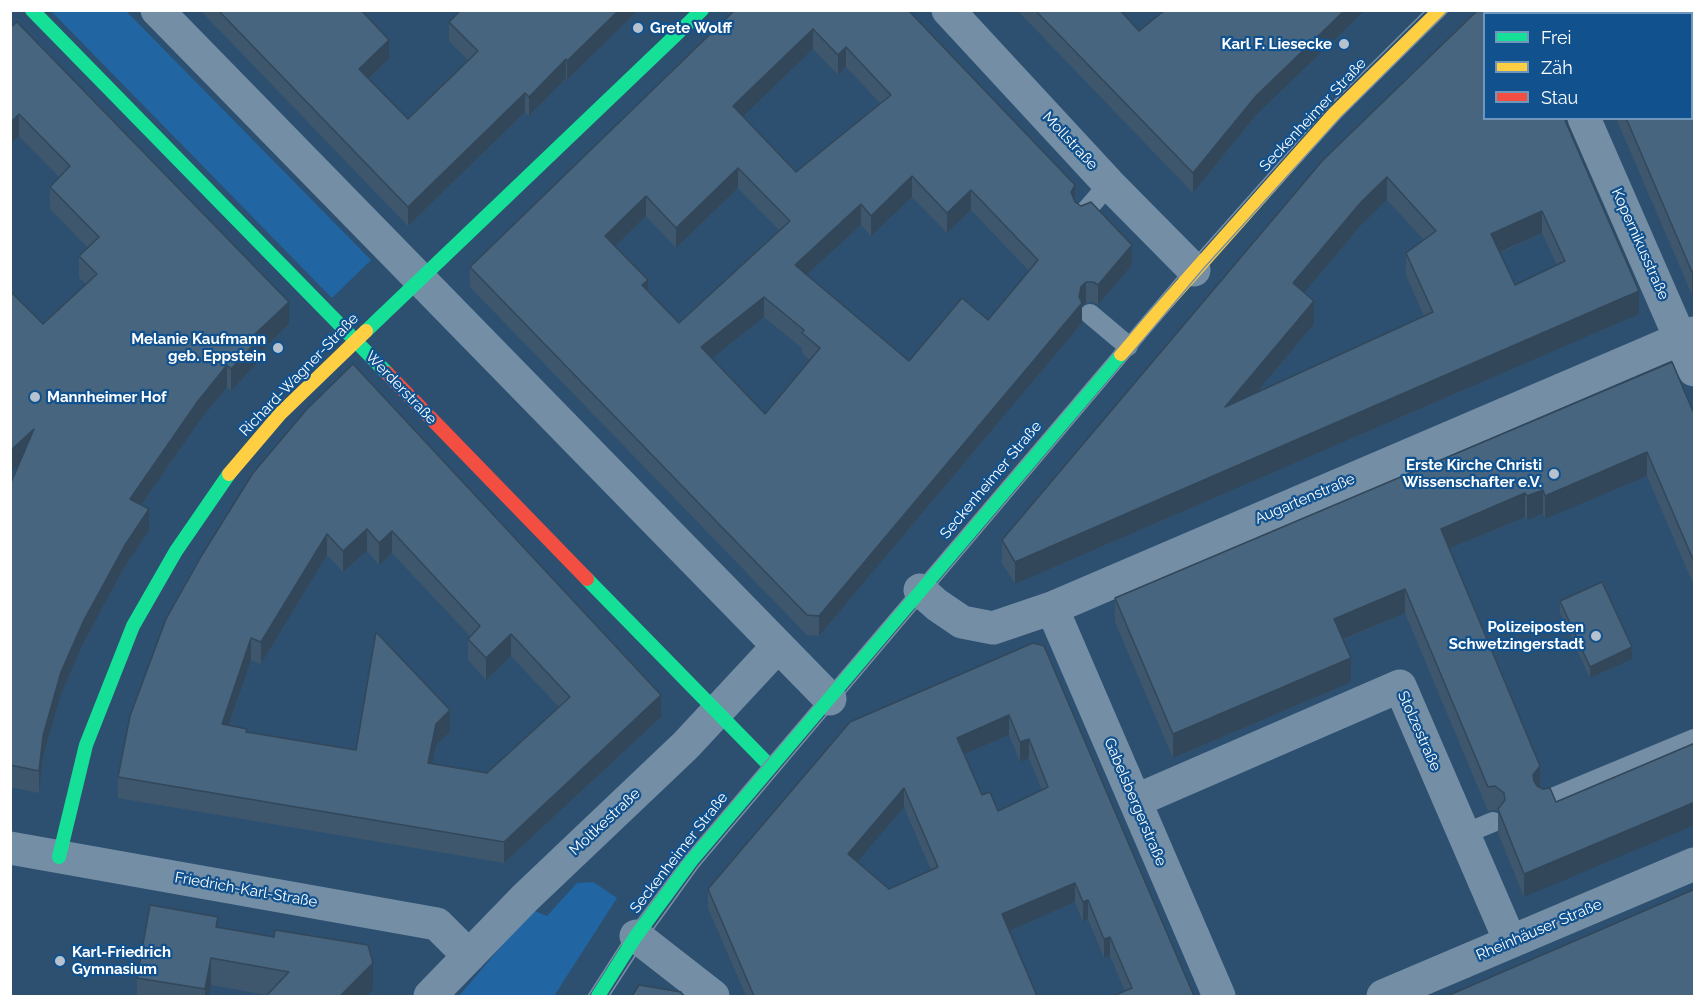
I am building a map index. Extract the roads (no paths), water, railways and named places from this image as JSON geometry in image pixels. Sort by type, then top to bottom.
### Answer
[{"type":"street","name":"Werderstraße","points":[[32,10],[770,766]]},
{"type":"street","points":[[158,10],[830,699]]},
{"type":"street","name":"Richard-Wagner-Straße","points":[[59,857],[86,745],[133,626],[176,550],[228,476],[280,414],[702,10]]},
{"type":"street","name":"Mollstraße","points":[[948,10],[1109,184],[1194,270]]},
{"type":"street","name":"Seckenheimer Straße","points":[[598,996],[636,936],[691,861],[1128,346],[1335,113],[1440,10]]},
{"type":"street","name":"Kopernikusstraße","points":[[1585,120],[1688,336],[1695,370]]},
{"type":"street","name":"Augartenstraße","points":[[920,590],[937,606],[962,622],[993,628],[1052,608],[1688,336]]},
{"type":"street","name":"Gabelsbergerstraße","points":[[1052,608],[1219,996]]},
{"type":"street","name":"Moltkestraße","points":[[430,996],[525,898],[679,752],[778,646]]},
{"type":"street","name":"Stolzestraße","points":[[1135,801],[1400,686],[1479,828],[1510,941]]},
{"type":"street","name":"Friedrich-Karl-Straße","points":[[10,848],[437,924],[469,956]]},
{"type":"street","name":"Rheinhäuser Straße","points":[[1383,996],[1695,864]]},
{"type":"street","points":[[636,936],[713,996]]},
{"type":"lane","points":[[1083,214],[1109,184]]},
{"type":"lane","points":[[1090,314],[1128,346]]},
{"type":"lane","points":[[1545,801],[1695,739]]},
{"type":"tram line","points":[[588,996],[629,932],[684,858],[1189,264],[1330,105],[1426,10]]},
{"type":"tram line","points":[[609,996],[644,942],[698,867],[1204,268],[1341,117],[1449,10]]},
{"type":"place","name":"Grete Wolff","points":[[638,28]]},
{"type":"place","name":"Karl F. Liesecke","points":[[1344,44]]},
{"type":"place","name":"Melanie Kaufmann geb. Eppstein","points":[[278,348]]},
{"type":"place","name":"Mannheimer Hof","points":[[35,397]]},
{"type":"place","name":"Erste Kirche Christi Wissenschafter e.V.","points":[[1554,474]]},
{"type":"place","name":"Polizeiposten Schwetzingerstadt","points":[[1596,636]]},
{"type":"place","name":"Karl-Friedrich Gymnasium","points":[[60,961]]}]
